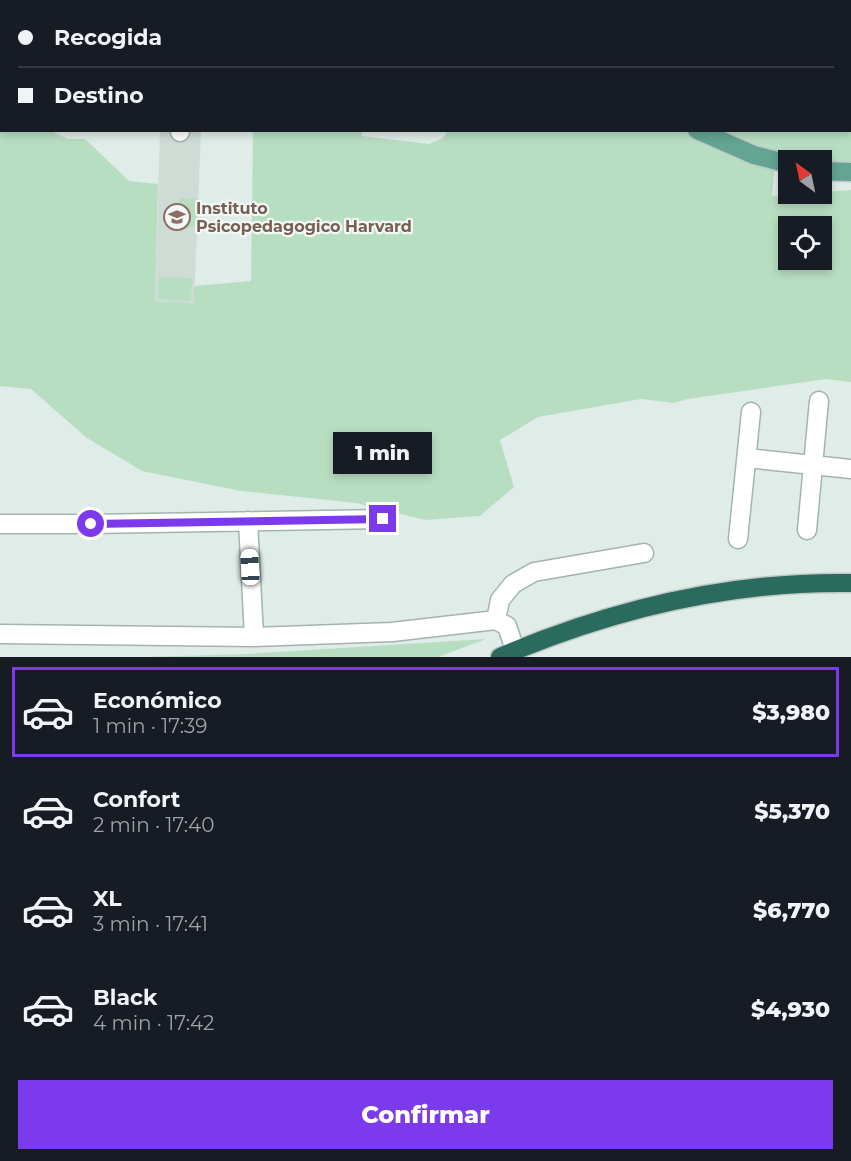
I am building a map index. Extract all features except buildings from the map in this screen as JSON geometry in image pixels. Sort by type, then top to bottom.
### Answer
[{"type":"highway","points":[[508,654],[611,617],[715,593],[821,582],[851,583]]},
{"type":"main road","points":[[702,132],[754,155],[778,161]]},
{"type":"main road","points":[[832,171],[851,172]]},
{"type":"street","points":[[807,530],[819,401]]},
{"type":"street","points":[[738,539],[752,412]]},
{"type":"street","points":[[747,458],[851,469]]},
{"type":"street","points":[[0,524],[383,519]]},
{"type":"street","points":[[248,521],[254,637]]},
{"type":"street","points":[[496,620],[500,600],[513,584],[534,572],[644,553]]},
{"type":"street","points":[[0,634],[254,637],[392,632],[496,620],[507,626],[508,654]]},
{"type":"shaded area","name":"Instituto Psicopedagogico Harvard","points":[[160,132],[201,132],[194,304],[155,301]]},
{"type":"green space","points":[[0,132],[53,132],[68,139],[85,139],[129,181],[158,184],[155,301],[194,303],[194,286],[251,281],[253,132],[362,132],[362,136],[429,144],[443,138],[447,132],[851,132],[851,172],[832,171],[832,150],[778,150],[772,196],[778,196],[778,204],[832,204],[832,191],[851,190],[851,382],[826,379],[674,403],[641,399],[538,417],[500,440],[514,487],[480,516],[426,520],[356,503],[241,491],[142,471],[87,438],[31,389],[0,386]]},
{"type":"green space","points":[[179,198],[199,199],[198,227],[179,226]]},
{"type":"green space","points":[[159,277],[192,278],[191,301],[158,299]]},
{"type":"green space","points":[[486,639],[438,657],[146,657],[248,654]]},
{"type":"place","name":"Instituto Psicopedagogico Harvard","points":[[177,217]]},
{"type":"route","points":[[91,524],[383,519]]}]
